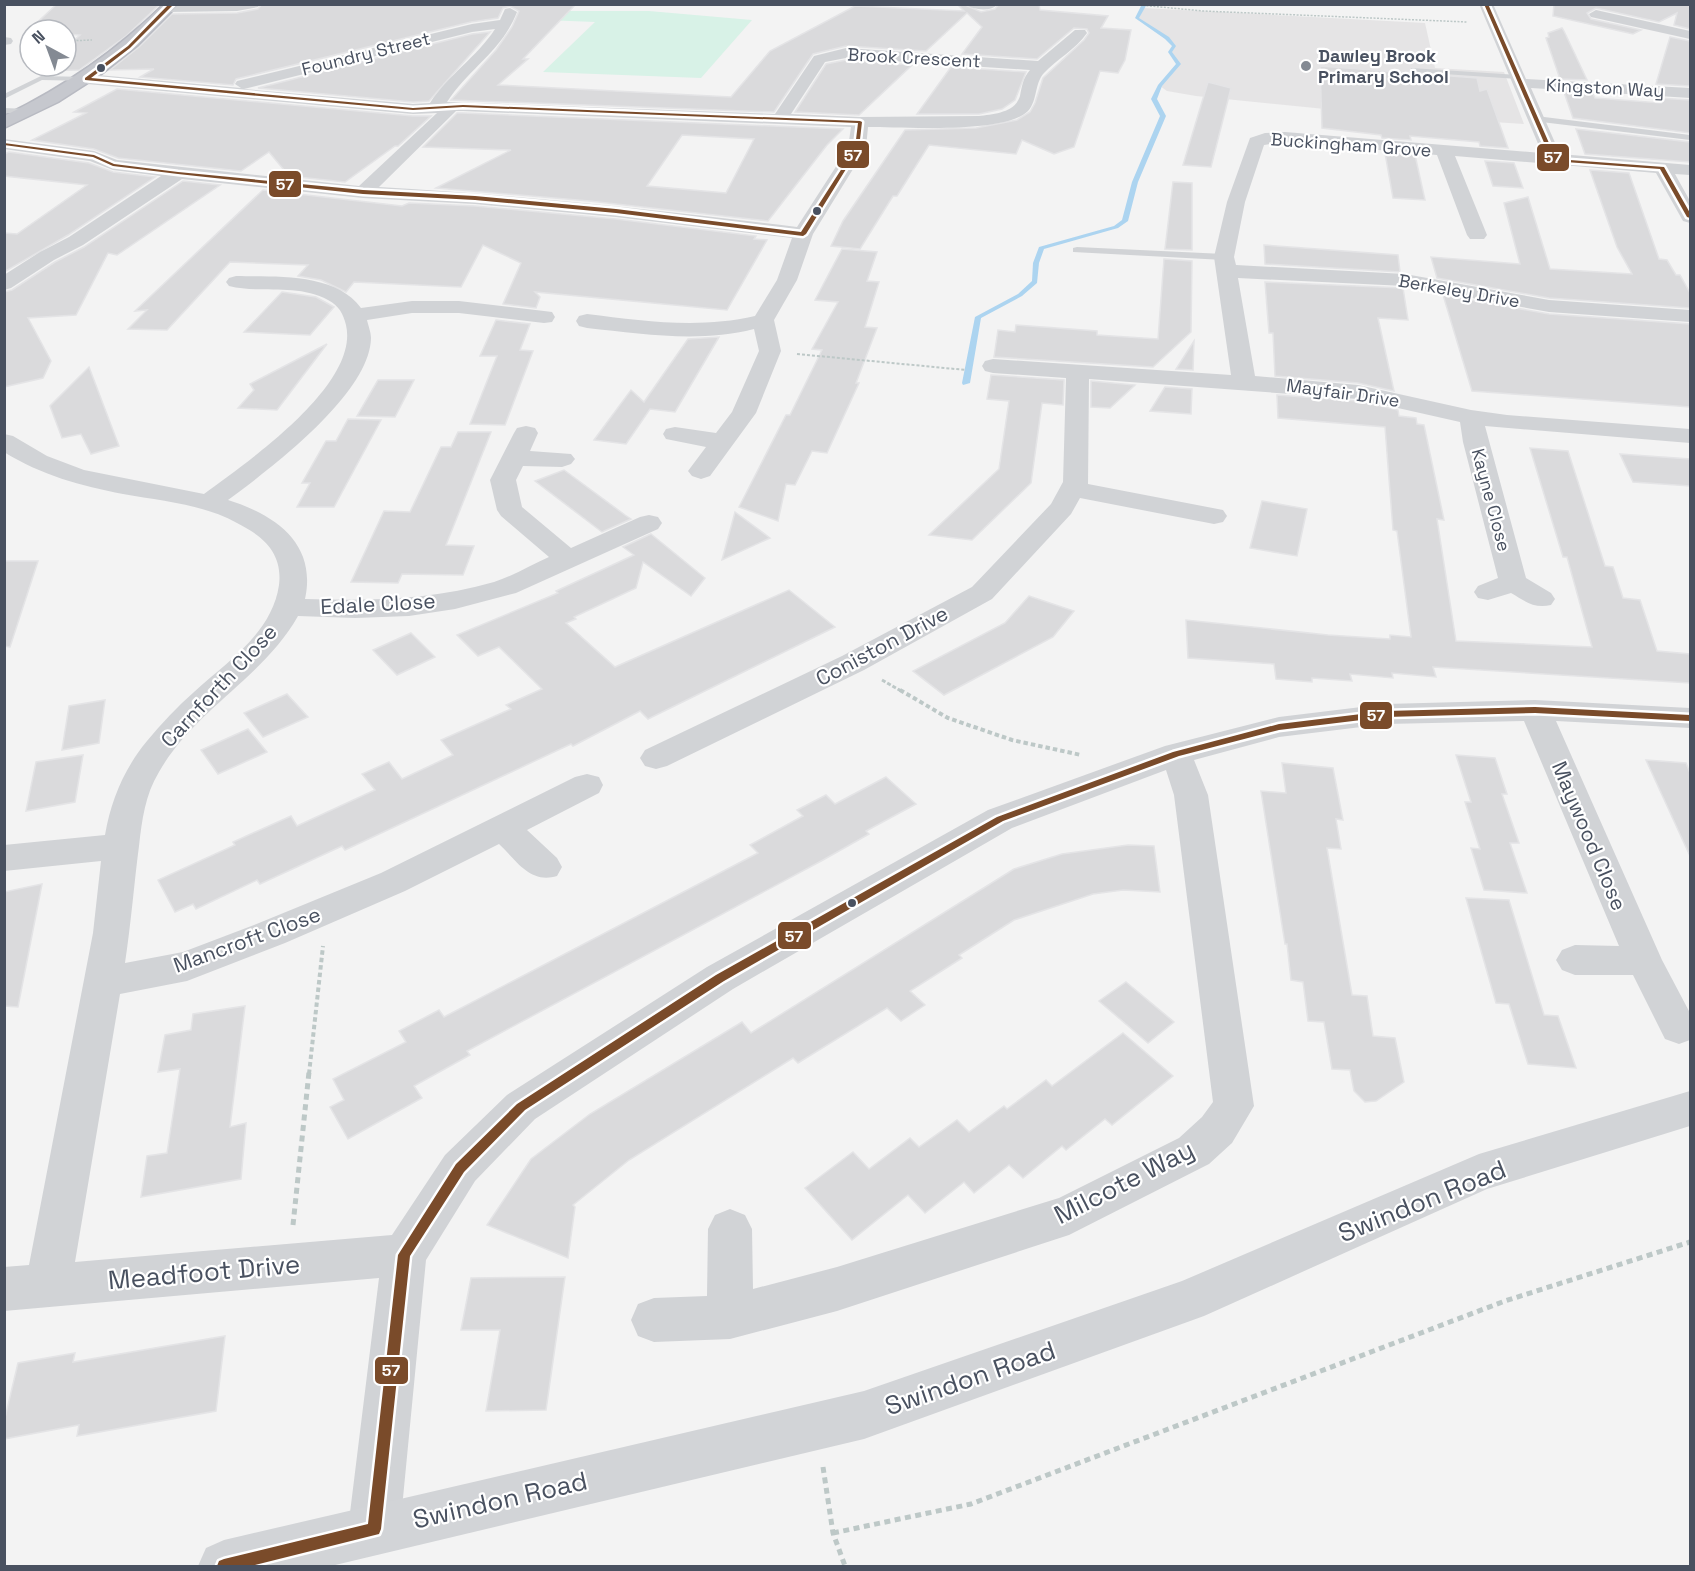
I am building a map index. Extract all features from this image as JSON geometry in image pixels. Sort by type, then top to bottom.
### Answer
[{"type":"highway","points":[[4,123],[87,79],[129,47],[170,6]]},
{"type":"main road","name":"Swindon Road","points":[[224,1566],[864,1415],[1188,1301],[1479,1173],[1690,1109]]},
{"type":"street","points":[[170,6],[231,7],[253,4]]},
{"type":"street","points":[[442,108],[453,83],[490,46],[507,23],[512,4]]},
{"type":"street","points":[[972,4],[990,7]]},
{"type":"street","points":[[1486,4],[1554,160]]},
{"type":"street","points":[[1596,14],[1690,35]]},
{"type":"street","name":"Foundry Street","points":[[226,91],[248,83],[450,34],[507,23]]},
{"type":"street","points":[[87,79],[390,108],[860,122],[979,121],[1019,110],[1026,101],[1028,87],[1034,76],[1089,33],[1063,31]]},
{"type":"street","name":"Brook Crescent","points":[[780,119],[819,59],[830,55],[846,53],[1044,66]]},
{"type":"street","name":"Kingston Way","points":[[1519,80],[1690,93]]},
{"type":"street","points":[[363,192],[447,112],[442,108]]},
{"type":"street","points":[[587,321],[710,331],[727,330],[763,320],[787,280],[802,234],[856,148],[860,122]]},
{"type":"street","name":"Buckingham Grove","points":[[1244,381],[1225,264],[1236,202],[1256,142],[1265,138],[1285,137],[1445,152],[1690,170]]},
{"type":"street","points":[[4,144],[94,156],[113,165],[178,173],[363,192],[475,198],[592,209],[802,234]]},
{"type":"street","points":[[1445,152],[1477,235]]},
{"type":"street","points":[[1662,168],[1690,217]]},
{"type":"street","points":[[4,284],[46,256],[76,241],[178,173]]},
{"type":"street","name":"Berkeley Drive","points":[[1225,264],[1405,280],[1549,306],[1690,316]]},
{"type":"street","points":[[209,502],[286,442],[340,387],[362,336],[355,315],[342,298],[319,289],[287,284],[236,282]]},
{"type":"street","points":[[261,306],[287,284]]},
{"type":"street","points":[[505,311],[523,293]]},
{"type":"street","points":[[355,315],[412,307],[459,307],[544,316]]},
{"type":"street","points":[[701,471],[744,413],[770,351],[763,320]]},
{"type":"street","points":[[616,345],[629,326]]},
{"type":"street","name":"Mayfair Drive","points":[[993,366],[1244,381],[1358,392],[1471,417],[1507,422],[1690,436]]},
{"type":"street","name":"Coniston Drive","points":[[656,758],[853,663],[982,593],[1062,508],[1076,482],[1078,372]]},
{"type":"street","name":"Kayne Close","points":[[1471,417],[1501,587],[1541,599]]},
{"type":"street","points":[[526,433],[502,480],[510,510],[568,559]]},
{"type":"street","points":[[675,434],[723,442]]},
{"type":"street","name":"Carnforth Close","points":[[4,441],[24,455],[99,482],[209,502],[256,522],[285,546],[294,567],[294,594],[267,641],[189,714],[143,769],[128,800],[102,982]]},
{"type":"street","points":[[514,458],[562,459]]},
{"type":"street","points":[[1072,489],[1214,516]]},
{"type":"street","name":"Edale Close","points":[[288,607],[355,609],[409,607],[455,600],[506,587],[649,523]]},
{"type":"street","points":[[374,1529],[404,1255],[460,1168],[521,1107],[720,978],[1000,819],[1176,754],[1279,728],[1386,714],[1535,710],[1690,718]]},
{"type":"street","name":"Maywood Close","points":[[1535,710],[1644,961],[1678,1028]]},
{"type":"street","name":"Milcote Way","points":[[654,1320],[730,1317],[837,1288],[1069,1215],[1194,1150],[1217,1130],[1234,1106],[1191,795],[1176,754]]},
{"type":"street","name":"Mancroft Close","points":[[102,982],[187,966],[327,910],[393,882],[587,785]]},
{"type":"street","points":[[503,827],[545,867]]},
{"type":"street","points":[[4,858],[122,846]]},
{"type":"street","points":[[1575,960],[1644,961]]},
{"type":"street","points":[[48,1285],[102,982]]},
{"type":"street","points":[[730,1229],[730,1317]]},
{"type":"street","name":"Meadfoot Drive","points":[[4,1289],[404,1255]]},
{"type":"lane","points":[[1414,70],[1519,80]]},
{"type":"lane","points":[[4,97],[41,78],[87,79]]},
{"type":"lane","points":[[4,110],[28,111]]},
{"type":"lane","points":[[1536,119],[1690,138]]},
{"type":"lane","points":[[1077,250],[1225,264]]},
{"type":"path","points":[[1129,4],[1203,11],[1495,24]]},
{"type":"path","points":[[770,351],[953,369]]},
{"type":"path","points":[[853,663],[948,718],[1012,740],[1086,757],[1125,773]]},
{"type":"path","points":[[289,1265],[327,910]]},
{"type":"path","points":[[833,1533],[970,1504],[1505,1301],[1690,1242]]},
{"type":"path","points":[[816,1428],[833,1533],[844,1566]]},
{"type":"shaded area","name":"Dawley Brook Primary School","points":[[1143,8],[1425,23],[1435,68],[1504,72],[1524,124],[1385,115],[1167,91],[1160,86],[1179,64],[1170,52],[1174,46],[1167,38],[1137,18]]},
{"type":"green space","points":[[521,11],[649,11],[752,20],[701,78],[543,72],[595,22],[518,19]]},
{"type":"building","points":[[57,4],[160,4],[126,36],[79,70],[78,18],[42,18]]},
{"type":"building","points":[[262,4],[576,4],[523,59],[528,59],[498,85],[731,97],[770,51],[855,6],[964,11],[957,4],[963,4],[981,12],[995,9],[999,4],[1039,4],[1040,10],[1108,16],[1101,28],[1131,30],[1125,60],[1118,73],[1100,71],[1074,147],[1054,154],[1022,140],[1016,154],[929,145],[897,196],[893,196],[860,249],[831,246],[843,221],[905,130],[976,128],[1017,120],[1030,112],[1043,78],[1084,40],[1089,33],[1087,29],[1074,28],[1037,59],[962,54],[982,27],[967,13],[926,51],[846,46],[813,54],[774,112],[451,100],[496,50],[512,27],[519,11],[510,6],[503,8],[498,18],[471,22],[236,79],[233,85],[140,77],[154,69],[110,70],[139,47],[172,14],[237,13],[258,9]]},
{"type":"building","points":[[1554,4],[1690,4],[1690,29],[1674,25],[1677,13],[1659,22],[1596,8],[1587,13],[1591,19],[1641,30],[1633,34],[1553,16]]},
{"type":"building","points":[[1562,28],[1587,80],[1560,79],[1546,38],[1549,37],[1548,33]]},
{"type":"building","points":[[490,32],[429,101],[413,102],[258,88],[472,34]]},
{"type":"building","points":[[1670,37],[1690,41],[1690,86],[1656,84]]},
{"type":"building","points":[[846,60],[912,65],[859,115],[795,112],[826,64]]},
{"type":"building","points":[[1320,66],[1477,78],[1480,91],[1487,89],[1508,148],[1480,146],[1479,142],[1410,136],[1411,140],[1382,138],[1381,135],[1322,128]]},
{"type":"building","points":[[951,67],[1026,72],[1015,100],[1002,109],[979,114],[917,114]]},
{"type":"building","points":[[1208,82],[1231,88],[1211,167],[1183,165]]},
{"type":"building","points":[[117,89],[431,116],[398,146],[345,182],[279,175],[284,170],[269,152],[241,171],[118,158],[94,149],[32,140],[86,113],[74,112]]},
{"type":"building","points":[[1564,92],[1593,94],[1595,98],[1661,103],[1659,98],[1690,100],[1690,133],[1573,118]]},
{"type":"building","points":[[457,113],[843,129],[827,145],[768,221],[589,201],[436,188],[511,150],[423,147]],"holes":[[[682,135],[754,139],[726,193],[647,186]]]},
{"type":"building","points":[[1576,129],[1690,142],[1690,162],[1585,154]]},
{"type":"building","points":[[9,152],[89,163],[113,172],[155,177],[68,235],[4,272],[4,233],[17,234],[87,185],[4,176],[4,154]]},
{"type":"building","points":[[1385,153],[1415,155],[1425,200],[1393,198]]},
{"type":"building","points":[[1485,161],[1514,163],[1523,188],[1493,186]]},
{"type":"building","points":[[1590,170],[1629,173],[1659,259],[1667,260],[1676,275],[1680,275],[1690,293],[1690,308],[1549,298],[1437,278],[1431,257],[1520,264],[1504,203],[1528,197],[1550,269],[1632,274],[1617,247]]},
{"type":"building","points":[[183,181],[220,185],[117,255],[108,253],[76,315],[28,318],[51,361],[43,378],[4,387],[4,292],[12,290],[55,262],[84,247]]},
{"type":"building","points":[[1173,182],[1192,183],[1192,250],[1165,249]]},
{"type":"building","points":[[263,190],[402,206],[409,203],[475,206],[616,219],[756,236],[754,239],[767,240],[727,310],[535,292],[540,297],[536,308],[503,304],[521,263],[483,245],[461,287],[354,282],[346,292],[321,280],[298,276],[308,265],[230,262],[167,330],[128,329],[147,310],[135,311]]},
{"type":"building","points":[[1264,245],[1398,255],[1400,272],[1265,264]]},
{"type":"building","points":[[842,249],[877,252],[867,281],[879,282],[865,327],[877,328],[856,383],[859,383],[827,453],[812,451],[795,485],[786,484],[778,521],[739,507],[786,415],[790,415],[822,350],[812,349],[838,302],[815,300]]},
{"type":"building","points":[[1164,259],[1192,261],[1191,332],[1153,367],[994,357],[998,330],[1015,332],[1016,325],[1097,331],[1097,335],[1158,339]]},
{"type":"building","points":[[1265,282],[1403,288],[1408,320],[1378,318],[1394,391],[1358,383],[1275,376],[1273,333],[1269,333]]},
{"type":"building","points":[[282,292],[316,297],[334,307],[310,335],[244,332]]},
{"type":"building","points":[[1443,295],[1549,314],[1690,324],[1690,407],[1472,391]]},
{"type":"building","points":[[496,320],[530,324],[520,350],[533,351],[505,425],[470,424],[497,356],[480,356]]},
{"type":"building","points":[[719,337],[675,412],[650,409],[626,444],[594,440],[631,390],[644,402],[688,339]]},
{"type":"building","points":[[1194,341],[1193,370],[1176,369]]},
{"type":"building","points":[[327,344],[277,410],[238,408],[254,390],[250,384]]},
{"type":"building","points":[[89,367],[119,446],[91,454],[81,434],[62,438],[50,406]]},
{"type":"building","points":[[991,375],[1064,380],[1063,405],[1042,403],[1031,483],[972,540],[929,535],[999,469],[1009,401],[987,399]]},
{"type":"building","points":[[378,380],[414,380],[395,417],[357,416]]},
{"type":"building","points":[[1091,381],[1135,385],[1110,408],[1091,407]]},
{"type":"building","points":[[1165,387],[1192,389],[1191,414],[1150,411]]},
{"type":"building","points":[[1277,395],[1358,401],[1398,410],[1399,416],[1416,418],[1417,424],[1424,425],[1444,520],[1437,519],[1456,641],[1592,647],[1567,557],[1563,557],[1530,448],[1568,451],[1605,566],[1613,567],[1623,598],[1640,600],[1657,651],[1690,654],[1690,683],[1433,667],[1436,677],[1392,673],[1393,678],[1350,674],[1352,681],[1312,678],[1312,682],[1276,679],[1274,664],[1188,658],[1186,620],[1328,635],[1390,639],[1390,635],[1411,637],[1397,531],[1393,530],[1385,427],[1278,418]]},
{"type":"building","points":[[348,419],[381,420],[334,507],[297,507],[310,483],[302,483],[326,441],[336,441]]},
{"type":"building","points":[[458,432],[491,432],[446,545],[474,546],[463,575],[402,574],[398,583],[351,582],[384,511],[410,512],[441,447],[451,447]]},
{"type":"building","points":[[1620,454],[1690,459],[1690,486],[1633,482]]},
{"type":"building","points":[[564,470],[631,519],[602,532],[535,481]]},
{"type":"building","points":[[1262,501],[1307,509],[1297,556],[1250,548]]},
{"type":"building","points":[[735,512],[770,538],[722,560]]},
{"type":"building","points":[[651,534],[705,578],[691,596],[643,562],[636,588],[566,623],[615,667],[789,590],[835,627],[648,719],[640,711],[573,746],[571,744],[345,850],[342,846],[260,884],[257,880],[196,909],[193,904],[175,912],[158,880],[235,845],[233,842],[291,816],[297,826],[375,790],[362,774],[389,762],[402,779],[453,755],[441,740],[511,709],[506,705],[542,689],[499,647],[478,656],[457,635],[558,593],[556,591],[634,555],[623,547]]},
{"type":"building","points":[[4,561],[38,561],[10,647],[4,646]]},
{"type":"building","points":[[1029,596],[1074,611],[1053,637],[944,695],[913,671],[1005,623]]},
{"type":"building","points":[[411,633],[435,657],[397,675],[373,650]]},
{"type":"building","points":[[287,694],[308,717],[263,737],[244,713]]},
{"type":"building","points":[[105,700],[99,743],[62,750],[69,706]]},
{"type":"building","points":[[248,729],[267,752],[218,774],[201,750]]},
{"type":"building","points":[[83,755],[75,802],[26,811],[36,762]]},
{"type":"building","points":[[1456,755],[1495,758],[1507,794],[1502,794],[1519,843],[1510,843],[1527,893],[1484,890],[1471,848],[1480,849],[1465,802],[1471,802]]},
{"type":"building","points":[[1646,760],[1686,763],[1690,773],[1690,856]]},
{"type":"building","points":[[1282,763],[1333,768],[1343,820],[1336,819],[1341,849],[1327,848],[1352,995],[1367,996],[1373,1036],[1395,1038],[1404,1082],[1376,1101],[1365,1102],[1354,1091],[1350,1070],[1332,1069],[1324,1022],[1308,1021],[1303,982],[1291,980],[1261,791],[1286,793]]},
{"type":"building","points":[[886,777],[916,804],[866,831],[869,834],[823,860],[467,1051],[470,1055],[414,1086],[422,1098],[348,1139],[330,1107],[344,1100],[333,1079],[406,1042],[399,1031],[439,1010],[444,1017],[758,853],[750,845],[803,816],[797,810],[826,795],[835,804]]},
{"type":"building","points":[[1128,845],[1154,846],[1160,892],[1123,890],[1093,894],[1014,920],[959,955],[962,958],[910,991],[925,1005],[901,1021],[887,1008],[798,1063],[793,1058],[629,1160],[573,1205],[575,1207],[568,1258],[487,1225],[531,1159],[590,1114],[742,1022],[751,1033],[1014,869],[1062,854]]},
{"type":"building","points":[[42,884],[18,1007],[4,1006],[4,892]]},
{"type":"building","points":[[1466,898],[1509,900],[1544,1015],[1558,1016],[1576,1068],[1528,1064],[1509,1004],[1496,1003]]},
{"type":"building","points":[[1126,982],[1174,1022],[1148,1043],[1099,1001]]},
{"type":"building","points":[[245,1006],[230,1127],[246,1123],[241,1179],[141,1197],[147,1156],[167,1153],[180,1069],[158,1072],[165,1035],[191,1030],[193,1014]]},
{"type":"building","points":[[1123,1033],[1173,1076],[1112,1125],[1105,1119],[1066,1150],[1062,1146],[1023,1178],[1009,1165],[974,1193],[964,1182],[925,1213],[908,1195],[852,1240],[805,1188],[853,1152],[869,1169],[910,1138],[919,1147],[957,1120],[969,1132],[1004,1106],[1007,1109],[1046,1080],[1052,1086]]},
{"type":"building","points":[[565,1277],[546,1410],[486,1411],[500,1330],[461,1330],[471,1278]]},
{"type":"building","points":[[225,1336],[216,1411],[77,1436],[79,1425],[4,1439],[4,1422],[18,1363],[75,1353],[73,1362]]},
{"type":"waterway","points":[[966,383],[978,317],[1020,295],[1035,282],[1036,263],[1041,248],[1116,227],[1125,221],[1135,182],[1163,116],[1154,99],[1160,86],[1179,64],[1170,52],[1174,46],[1167,38],[1137,18],[1145,4]]},
{"type":"transit line","name":"57","points":[[87,79],[129,47],[172,4]]},
{"type":"transit line","name":"57","points":[[1486,4],[1554,160],[1662,168],[1690,217]]},
{"type":"transit line","name":"57","points":[[4,144],[94,156],[113,165],[178,173],[363,192],[475,198],[616,211],[803,234],[857,148],[860,122],[463,106],[413,109],[87,79]]},
{"type":"transit line","name":"57","points":[[224,1566],[374,1529],[404,1255],[460,1168],[521,1107],[720,978],[1000,819],[1176,754],[1279,727],[1386,714],[1535,710],[1690,718]]},
{"type":"place","name":"Dawley Brook Primary School","points":[[1306,66]]}]
